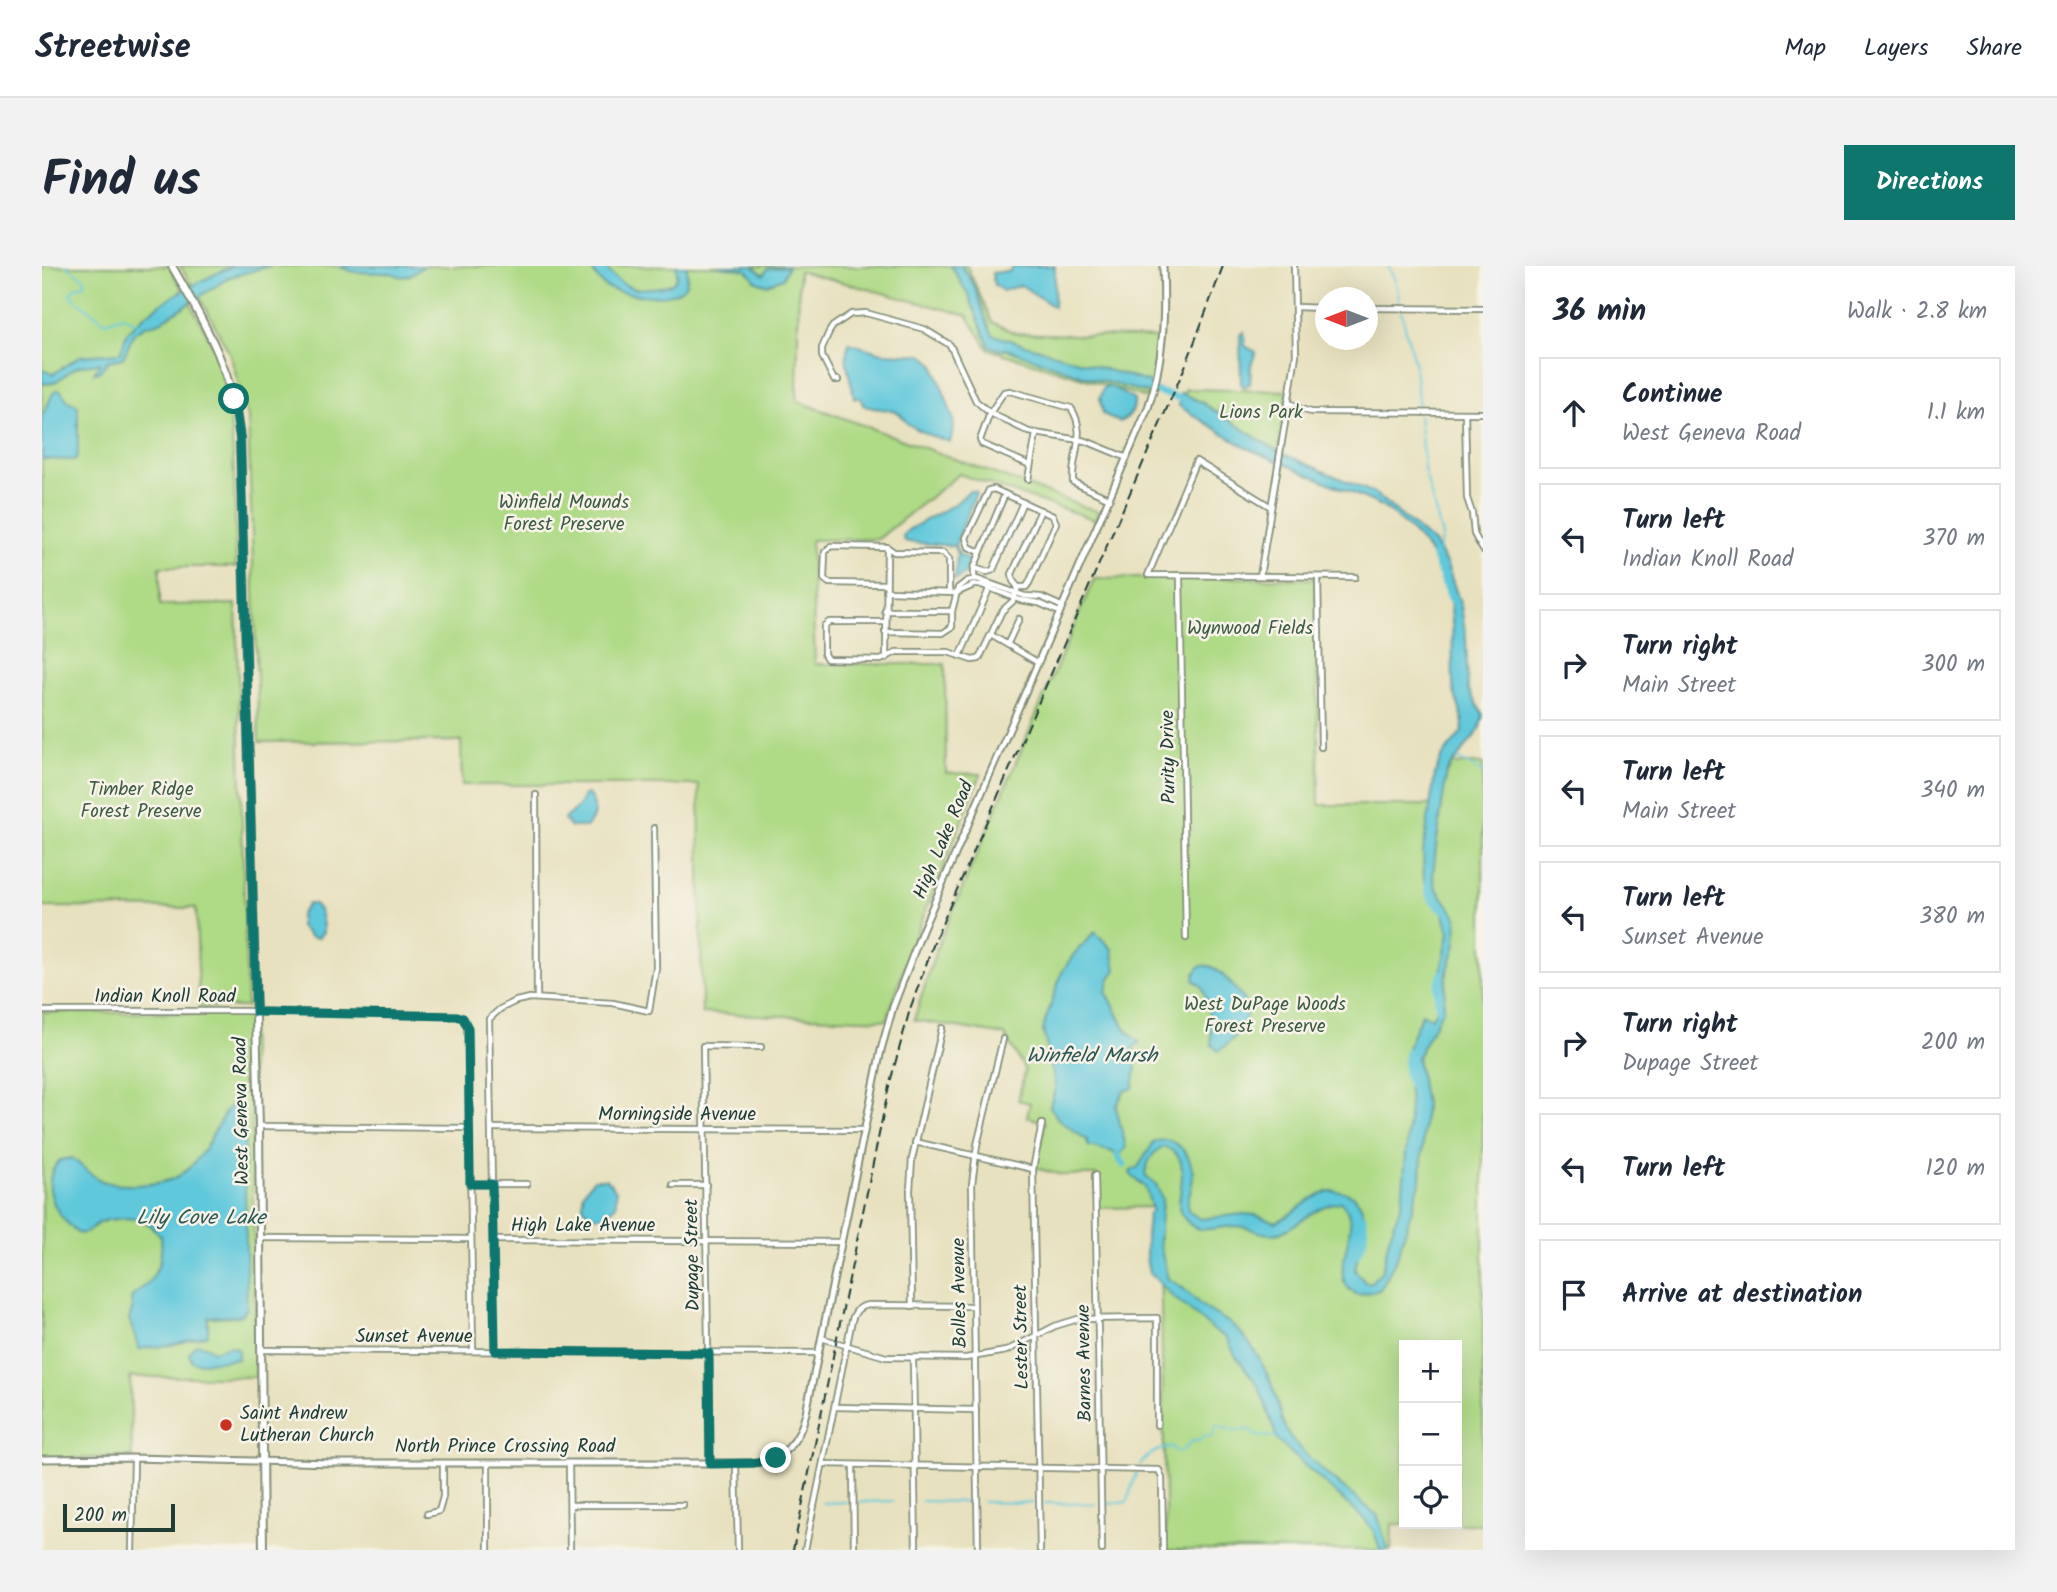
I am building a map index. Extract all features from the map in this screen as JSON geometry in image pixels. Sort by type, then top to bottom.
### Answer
[{"type":"main road","name":"West Geneva Road","points":[[172,266],[208,329],[223,363],[234,399],[240,438],[259,1126],[263,1550]]},
{"type":"street","name":"High Lake Road","points":[[794,1443],[804,1423],[863,1130],[885,1036],[905,973],[1153,394],[1163,337],[1163,266]]},
{"type":"street","points":[[1260,576],[1296,355],[1294,266]]},
{"type":"street","points":[[1295,307],[1315,308]]},
{"type":"street","points":[[1378,308],[1483,309]]},
{"type":"street","points":[[838,380],[834,380],[823,361],[823,345],[830,329],[837,323],[851,314],[866,313],[924,329],[950,345],[976,401],[990,413],[1037,434],[1080,440],[1127,458]]},
{"type":"street","points":[[1031,465],[982,444],[980,436],[990,413],[1000,394],[1007,391],[1071,408],[1075,414],[1080,440],[1073,482],[1110,499]]},
{"type":"street","points":[[1289,402],[1311,412],[1483,413]]},
{"type":"street","points":[[1465,412],[1467,498],[1474,534],[1483,551]]},
{"type":"street","points":[[1028,479],[1037,434]]},
{"type":"street","points":[[1271,507],[1196,461],[1148,575],[1355,577]]},
{"type":"street","points":[[885,622],[829,622],[824,626],[824,654],[827,659],[881,660],[896,652],[947,652],[972,660],[979,659],[1002,611],[1016,592],[1029,583],[1056,523],[1054,516],[994,489],[987,492],[966,536],[969,547],[980,552]]},
{"type":"street","points":[[975,582],[974,568],[1005,494]]},
{"type":"street","points":[[974,568],[987,572],[993,570],[1023,502]]},
{"type":"street","points":[[1016,592],[1012,574],[1041,510]]},
{"type":"street","points":[[949,591],[949,559],[943,553],[894,552],[887,547],[831,546],[825,552],[824,579],[829,583],[956,593]]},
{"type":"street","points":[[886,658],[887,547]]},
{"type":"street","name":"Purity Drive","points":[[1180,575],[1185,939]]},
{"type":"street","points":[[1318,576],[1321,747]]},
{"type":"street","points":[[885,632],[943,633],[952,627],[956,593],[963,584],[987,580],[1016,592]]},
{"type":"street","points":[[975,582],[1041,597],[1060,609]]},
{"type":"street","points":[[960,656],[990,587]]},
{"type":"street","points":[[885,611],[952,611]]},
{"type":"street","points":[[1008,643],[1019,619]]},
{"type":"street","points":[[991,635],[1037,662]]},
{"type":"street","points":[[536,795],[537,998]]},
{"type":"street","points":[[495,1351],[489,1019],[499,1009],[516,1001],[537,998],[613,1003],[649,1011],[656,968],[654,828]]},
{"type":"street","name":"Indian Knoll Road","points":[[42,1011],[457,1016],[463,1018],[468,1028],[469,1128]]},
{"type":"street","points":[[912,1306],[910,1189],[915,1142],[942,1028]]},
{"type":"street","name":"Bolles Avenue","points":[[978,1550],[972,1184],[975,1156],[1003,1039]]},
{"type":"street","name":"Dupage Street","points":[[710,1464],[703,1046],[761,1047]]},
{"type":"street","name":"Lester Street","points":[[1040,1550],[1032,1169],[1042,1124]]},
{"type":"street","points":[[259,1126],[469,1128],[473,1351]]},
{"type":"street","name":"Morningside Avenue","points":[[491,1128],[863,1130]]},
{"type":"street","points":[[915,1142],[1032,1169]]},
{"type":"street","name":"Barnes Avenue","points":[[1095,1175],[1102,1550]]},
{"type":"street","points":[[470,1184],[527,1184]]},
{"type":"street","points":[[673,1185],[706,1185]]},
{"type":"street","points":[[260,1238],[471,1240]]},
{"type":"street","name":"High Lake Avenue","points":[[493,1240],[840,1242]]},
{"type":"street","points":[[805,1550],[853,1317],[858,1308],[869,1305],[974,1306]]},
{"type":"street","points":[[821,1338],[879,1356],[913,1359],[975,1357],[1006,1351],[1067,1322],[1098,1317],[1157,1318],[1157,1425]]},
{"type":"street","name":"Sunset Avenue","points":[[262,1350],[818,1353]]},
{"type":"street","points":[[913,1359],[916,1550]]},
{"type":"street","points":[[835,1407],[976,1409]]},
{"type":"street","name":"North Prince Crossing Road","points":[[42,1459],[736,1464],[770,1460],[785,1452],[794,1443]]},
{"type":"street","points":[[132,1550],[134,1460]]},
{"type":"street","points":[[427,1514],[439,1511],[443,1497],[443,1463]]},
{"type":"street","points":[[488,1463],[488,1550]]},
{"type":"street","points":[[569,1463],[570,1550]]},
{"type":"street","points":[[736,1464],[738,1550]]},
{"type":"street","points":[[823,1464],[1159,1470],[1162,1478],[1163,1550]]},
{"type":"street","points":[[853,1465],[854,1550]]},
{"type":"street","points":[[570,1505],[683,1505]]},
{"type":"green space","name":"Timber Ridge Forest Preserve","points":[[42,266],[169,266],[198,316],[221,371],[231,426],[236,567],[160,567],[160,605],[236,604],[247,1007],[199,1007],[196,908],[42,907]]},
{"type":"green space","name":"Winfield Mounds Forest Preserve","points":[[180,266],[967,266],[992,322],[1015,333],[1160,338],[1155,372],[1147,398],[988,349],[967,315],[799,271],[797,401],[1099,512],[1096,520],[959,474],[878,539],[811,540],[815,664],[945,664],[946,773],[981,774],[908,954],[887,1020],[702,1013],[699,785],[462,785],[461,741],[259,742],[248,417],[230,354]]},
{"type":"green space","name":"Lions Park","points":[[1186,389],[1288,391],[1278,452],[1201,402],[1183,394]]},
{"type":"green space","name":"West DuPage Woods Forest Preserve","points":[[1094,579],[1316,579],[1319,805],[1430,805],[1452,764],[1483,764],[1483,1524],[1462,1524],[1462,1340],[1399,1340],[1399,1524],[1392,1524],[1391,1550],[1166,1550],[1159,1207],[1097,1208],[1096,1175],[1062,1175],[1035,1168],[1045,1122],[1027,1117],[1030,1103],[1018,1100],[1025,1070],[1005,1035],[914,1020],[936,950]]},
{"type":"green space","points":[[42,1012],[250,1014],[256,1377],[130,1377],[132,1458],[42,1458]]},
{"type":"water","points":[[232,266],[270,266],[230,277],[160,322],[145,326],[134,333],[123,358],[108,361],[99,372],[94,373],[100,363],[80,366],[52,383],[42,383],[42,370],[53,374],[80,356],[120,353],[128,331],[153,309],[178,293]]},
{"type":"water","points":[[337,266],[424,266],[402,277],[391,273],[354,272]]},
{"type":"water","points":[[589,266],[604,266],[618,280],[636,289],[674,282],[676,266],[687,266],[687,280],[686,285],[678,292],[646,296],[606,287]]},
{"type":"water","points":[[718,266],[753,266],[764,275],[767,269],[788,266],[783,278],[767,285],[756,281],[747,270]]},
{"type":"water","points":[[951,266],[961,266],[972,282],[993,335],[1151,383],[1148,393],[1083,376],[1006,349],[989,346],[968,294]]},
{"type":"water","points":[[1014,266],[1055,266],[1054,307],[1021,285],[1003,291],[994,285],[992,273],[1010,271]]},
{"type":"water","points":[[1244,332],[1245,346],[1256,352],[1251,365],[1250,383],[1245,387],[1241,384],[1240,335]]},
{"type":"water","points":[[849,343],[882,353],[923,355],[933,363],[953,418],[954,429],[950,442],[913,427],[898,413],[868,407],[863,405],[861,398],[854,398],[847,363]]},
{"type":"water","points":[[1104,387],[1112,387],[1134,400],[1131,413],[1120,422],[1103,414],[1100,397]]},
{"type":"water","points":[[56,390],[60,390],[68,401],[78,406],[78,456],[74,460],[42,459],[42,415]]},
{"type":"water","points":[[1181,393],[1201,402],[1277,451],[1374,493],[1434,543],[1447,565],[1461,606],[1466,638],[1468,689],[1483,715],[1479,730],[1447,771],[1433,875],[1436,888],[1457,917],[1456,944],[1447,973],[1443,1009],[1417,1057],[1425,1104],[1421,1179],[1398,1255],[1383,1285],[1379,1290],[1358,1295],[1347,1287],[1343,1265],[1350,1226],[1348,1213],[1341,1202],[1325,1206],[1274,1234],[1237,1226],[1200,1229],[1189,1224],[1180,1210],[1182,1171],[1178,1156],[1172,1150],[1162,1147],[1151,1158],[1145,1173],[1147,1178],[1156,1184],[1162,1199],[1159,1241],[1168,1279],[1228,1322],[1248,1342],[1274,1390],[1284,1425],[1291,1438],[1322,1470],[1378,1516],[1388,1550],[1380,1550],[1374,1532],[1366,1521],[1278,1441],[1259,1387],[1235,1355],[1227,1338],[1172,1296],[1149,1272],[1146,1237],[1148,1216],[1152,1209],[1145,1187],[1130,1172],[1138,1167],[1154,1142],[1163,1140],[1178,1146],[1184,1151],[1192,1167],[1188,1211],[1200,1219],[1243,1214],[1276,1222],[1323,1193],[1336,1191],[1349,1194],[1358,1201],[1364,1219],[1355,1271],[1366,1283],[1371,1282],[1382,1271],[1389,1238],[1402,1202],[1410,1105],[1406,1057],[1422,1013],[1431,1018],[1437,1010],[1440,976],[1449,933],[1444,915],[1424,881],[1423,852],[1435,774],[1441,758],[1462,732],[1463,726],[1453,684],[1450,602],[1439,567],[1428,549],[1387,510],[1247,448],[1179,406]]},
{"type":"water","points":[[969,491],[976,493],[955,546],[959,554],[969,561],[965,574],[955,580],[957,554],[954,546],[908,542],[903,536],[908,530],[955,504]]},
{"type":"water","points":[[588,794],[594,807],[592,819],[586,827],[570,827],[564,819],[579,806],[584,795]]},
{"type":"water","points":[[308,904],[314,904],[322,917],[323,932],[318,938],[311,937],[300,927],[300,915]]},
{"type":"water","name":"Winfield Marsh","points":[[1095,932],[1112,949],[1116,970],[1110,978],[1106,992],[1124,1027],[1140,1042],[1133,1048],[1136,1069],[1133,1088],[1124,1091],[1116,1107],[1126,1148],[1118,1157],[1113,1152],[1088,1146],[1087,1140],[1059,1120],[1050,1107],[1055,1084],[1043,1030],[1045,1022],[1062,972],[1074,954]]},
{"type":"water","points":[[1200,966],[1210,966],[1222,974],[1246,1005],[1246,1016],[1237,1034],[1218,1051],[1212,1045],[1208,1004],[1202,987],[1194,980]]},
{"type":"water","name":"Lily Cove Lake","points":[[238,1103],[244,1109],[247,1309],[239,1316],[208,1317],[208,1335],[171,1345],[139,1349],[129,1319],[132,1310],[131,1298],[147,1284],[158,1267],[161,1236],[145,1222],[127,1218],[102,1222],[86,1232],[78,1233],[60,1215],[52,1200],[50,1183],[54,1167],[60,1160],[72,1158],[102,1181],[126,1185],[164,1182],[180,1175],[194,1163],[227,1110],[232,1104]]},
{"type":"water","points":[[594,1179],[607,1179],[616,1191],[616,1205],[606,1216],[591,1216],[583,1207],[583,1193]]},
{"type":"water","points":[[196,1344],[213,1351],[230,1346],[238,1349],[238,1359],[197,1363],[192,1361],[189,1353]]},
{"type":"waterway","points":[[66,266],[85,279],[84,285],[75,288],[70,294],[76,300],[106,322],[123,316],[136,323]]},
{"type":"waterway","points":[[1388,266],[1396,282],[1400,305]]},
{"type":"waterway","points":[[1401,311],[1415,366],[1419,409]]},
{"type":"waterway","points":[[1149,389],[1188,401]]},
{"type":"waterway","points":[[1419,415],[1424,469],[1442,536],[1438,551]]},
{"type":"waterway","points":[[1434,555],[1451,599]]},
{"type":"waterway","points":[[1457,758],[1483,773]]},
{"type":"waterway","points":[[1428,880],[1431,898],[1444,910]]},
{"type":"waterway","points":[[1439,1009],[1437,988],[1442,973]]},
{"type":"waterway","points":[[1409,1051],[1406,1070],[1413,1089]]},
{"type":"waterway","points":[[1118,1157],[1124,1165]]},
{"type":"waterway","points":[[1356,1255],[1364,1237],[1363,1217]]},
{"type":"waterway","points":[[1140,1465],[1158,1450],[1172,1447],[1181,1452],[1192,1441],[1199,1441],[1204,1436],[1212,1437],[1216,1426],[1231,1430],[1249,1430],[1256,1436],[1276,1437]]},
{"type":"waterway","points":[[1107,1504],[1127,1502],[1136,1473]]},
{"type":"waterway","points":[[859,1502],[893,1501]]},
{"type":"waterway","points":[[922,1501],[970,1502]]},
{"type":"waterway","points":[[822,1503],[846,1502]]},
{"type":"waterway","points":[[983,1502],[1033,1503]]},
{"type":"waterway","points":[[1045,1503],[1095,1504]]},
{"type":"railway","points":[[793,1550],[889,1086],[910,1009],[935,940],[1187,362],[1223,266]]},
{"type":"place","name":"Saint Andrew Lutheran Church","points":[[226,1425]]},
{"type":"route","points":[[234,399],[240,438],[256,1012],[463,1018],[468,1028],[470,1184],[492,1184],[495,1351],[709,1353],[710,1464],[753,1463],[776,1458]]},
{"type":"park label","name":"Wynwood Fields","points":[[1250,629]]}]
